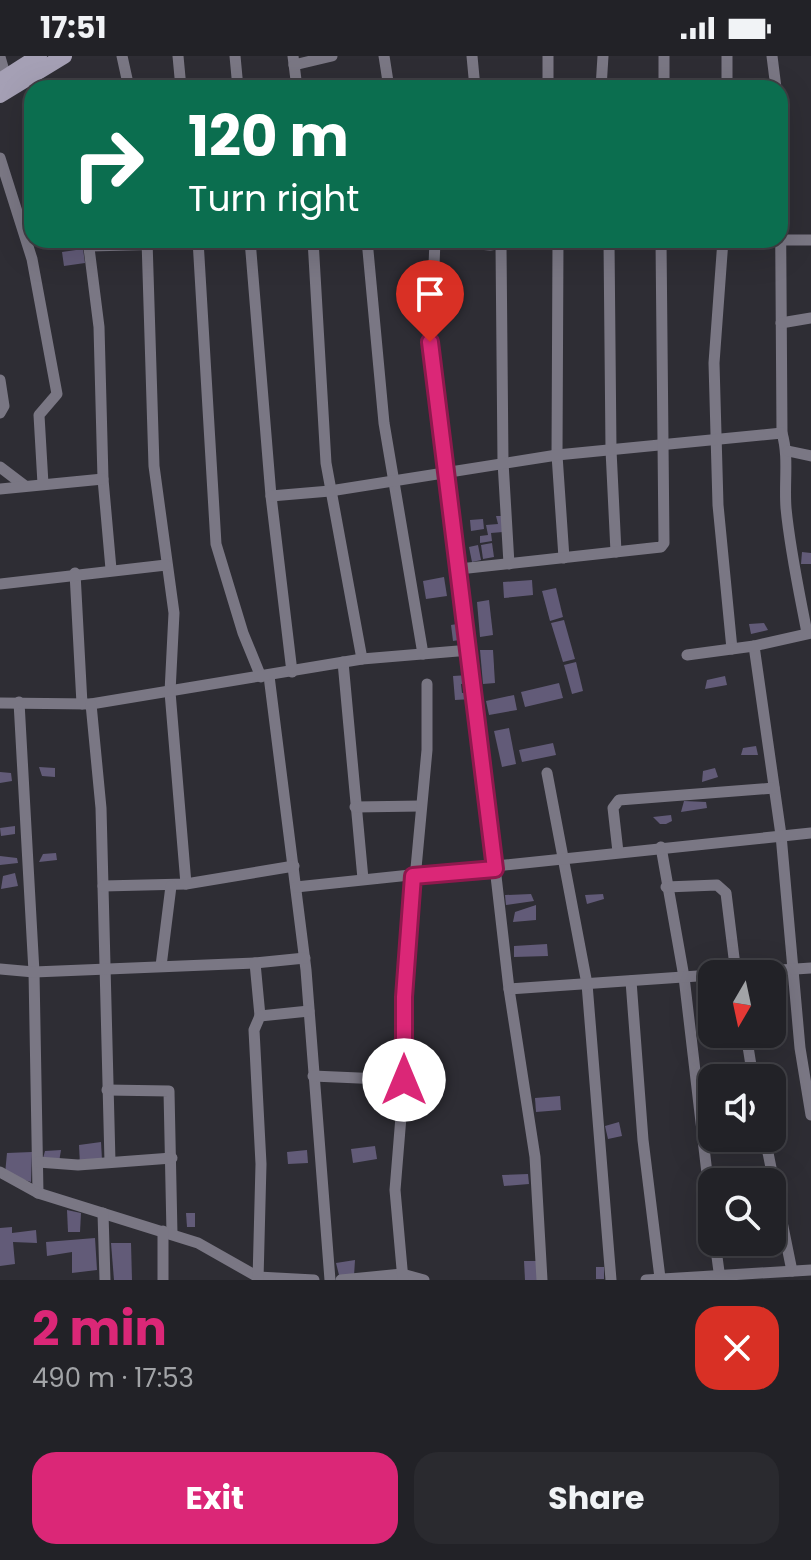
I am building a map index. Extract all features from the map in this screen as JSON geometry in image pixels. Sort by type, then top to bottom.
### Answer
[{"type":"main road","points":[[4,86],[39,56]]},
{"type":"main road","points":[[39,80],[64,56]]},
{"type":"main road","points":[[4,86],[24,83]]},
{"type":"street","points":[[122,56],[127,80]]},
{"type":"street","points":[[178,56],[180,80]]},
{"type":"street","points":[[235,56],[237,80]]},
{"type":"street","points":[[294,61],[332,56]]},
{"type":"street","points":[[384,56],[388,80]]},
{"type":"street","points":[[472,56],[474,80]]},
{"type":"street","points":[[548,56],[548,80]]},
{"type":"street","points":[[602,80],[603,56]]},
{"type":"street","points":[[664,56],[664,80]]},
{"type":"street","points":[[727,56],[727,80]]},
{"type":"street","points":[[772,56],[775,80]]},
{"type":"street","points":[[0,57],[4,86]]},
{"type":"street","points":[[0,158],[24,234]]},
{"type":"street","points":[[788,242],[811,240]]},
{"type":"street","points":[[29,248],[57,394],[39,415],[43,484]]},
{"type":"street","points":[[90,248],[99,327],[103,479],[111,569]]},
{"type":"street","points":[[147,248],[154,466],[175,640],[170,692],[186,884]]},
{"type":"street","points":[[198,248],[216,544],[243,633],[265,677],[305,958],[330,1280]]},
{"type":"street","points":[[251,248],[271,496],[292,672]]},
{"type":"street","points":[[315,248],[330,491],[362,659]]},
{"type":"street","points":[[368,248],[380,392],[423,654]]},
{"type":"street","points":[[434,248],[430,360],[470,650],[509,989],[535,1157],[542,1280]]},
{"type":"street","points":[[494,248],[509,564]]},
{"type":"street","points":[[558,248],[557,455],[564,558]]},
{"type":"street","points":[[605,248],[616,552]]},
{"type":"street","points":[[459,569],[661,547],[664,543],[661,248]]},
{"type":"street","points":[[722,248],[714,363],[718,505],[732,649]]},
{"type":"street","points":[[687,655],[754,646],[809,633],[789,543],[783,472],[788,451],[782,433],[783,248]]},
{"type":"street","points":[[781,323],[811,318]]},
{"type":"street","points":[[0,380],[4,406],[0,413]]},
{"type":"street","points":[[271,496],[330,491],[557,455],[782,433]]},
{"type":"street","points":[[788,451],[811,456]]},
{"type":"street","points":[[0,467],[25,486]]},
{"type":"street","points":[[0,489],[103,479]]},
{"type":"street","points":[[0,584],[166,565]]},
{"type":"street","points":[[75,573],[86,704],[101,808],[110,1162]]},
{"type":"street","points":[[754,646],[781,835],[800,1048],[811,1115]]},
{"type":"street","points":[[0,703],[86,704],[362,659],[470,650]]},
{"type":"street","points":[[343,662],[363,879]]},
{"type":"street","points":[[402,1277],[395,1190],[404,1080],[404,997],[427,750],[427,684]]},
{"type":"street","points":[[19,702],[34,972],[38,1193]]},
{"type":"street","points":[[547,773],[587,984],[611,1280]]},
{"type":"street","points":[[618,852],[613,808],[619,800],[774,788]]},
{"type":"street","points":[[355,807],[421,806]]},
{"type":"street","points":[[296,887],[495,869],[661,847],[811,833]]},
{"type":"street","points":[[661,847],[684,977],[706,1168]]},
{"type":"street","points":[[103,886],[171,886],[294,866]]},
{"type":"street","points":[[666,887],[717,885],[726,893],[734,960]]},
{"type":"street","points":[[161,966],[171,886]]},
{"type":"street","points":[[0,969],[34,972],[255,963],[305,958]]},
{"type":"street","points":[[255,963],[260,1016],[254,1030],[253,1044],[261,1164],[258,1278]]},
{"type":"street","points":[[786,970],[811,968]]},
{"type":"street","points":[[509,989],[698,976]]},
{"type":"street","points":[[631,981],[643,1140],[668,1279]]},
{"type":"street","points":[[260,1016],[309,1011]]},
{"type":"street","points":[[313,1076],[404,1080]]},
{"type":"street","points":[[107,1090],[169,1091],[172,1158],[163,1280]]},
{"type":"street","points":[[768,1152],[792,1271]]},
{"type":"street","points":[[38,1162],[78,1165],[172,1158]]},
{"type":"street","points":[[0,1172],[38,1193],[198,1243],[258,1278],[314,1280]]},
{"type":"street","points":[[103,1213],[105,1280]]},
{"type":"street","points":[[717,1256],[720,1278]]},
{"type":"street","points":[[646,1280],[778,1276],[792,1271],[811,1270]]},
{"type":"street","points":[[341,1280],[402,1277],[424,1280]]},
{"type":"building","points":[[83,249],[85,263],[64,266],[62,252]]},
{"type":"building","points":[[496,516],[501,516],[503,532],[491,533],[492,541],[480,543],[480,536],[488,535],[486,525],[498,524]]},
{"type":"building","points":[[483,519],[484,529],[471,531],[470,520]]},
{"type":"building","points":[[492,543],[494,557],[483,559],[481,545]]},
{"type":"building","points":[[478,545],[481,560],[472,562],[469,547]]},
{"type":"building","points":[[802,552],[811,553],[811,564],[801,564]]},
{"type":"building","points":[[444,577],[447,596],[426,599],[423,581]]},
{"type":"building","points":[[532,580],[533,595],[504,598],[503,582]]},
{"type":"building","points":[[556,588],[563,617],[550,621],[542,591]]},
{"type":"building","points":[[489,600],[493,635],[480,637],[477,602]]},
{"type":"building","points":[[564,620],[575,659],[563,662],[551,623]]},
{"type":"building","points":[[463,623],[465,639],[453,641],[451,625]]},
{"type":"building","points":[[764,623],[768,630],[751,634],[749,624]]},
{"type":"building","points":[[480,650],[493,650],[495,683],[483,684]]},
{"type":"building","points":[[576,662],[583,691],[572,694],[564,665]]},
{"type":"building","points":[[469,675],[470,683],[461,684],[462,693],[471,692],[472,699],[455,700],[453,676]]},
{"type":"building","points":[[725,676],[727,685],[705,689],[707,680]]},
{"type":"building","points":[[559,683],[563,698],[525,707],[521,692]]},
{"type":"building","points":[[514,695],[517,710],[489,715],[486,701]]},
{"type":"building","points":[[509,728],[516,764],[502,767],[494,731]]},
{"type":"building","points":[[553,743],[556,755],[522,762],[519,750]]},
{"type":"building","points":[[756,746],[758,755],[741,755],[743,748]]},
{"type":"building","points":[[39,767],[55,768],[55,777],[42,776]]},
{"type":"building","points":[[715,768],[718,777],[702,782],[703,771]]},
{"type":"building","points":[[0,772],[11,773],[12,781],[0,783]]},
{"type":"building","points":[[684,801],[706,802],[707,808],[681,812]]},
{"type":"building","points":[[671,815],[672,821],[666,824],[660,824],[653,817]]},
{"type":"building","points":[[15,826],[15,834],[1,836],[0,828]]},
{"type":"building","points":[[56,853],[57,860],[39,862],[43,854]]},
{"type":"building","points":[[0,856],[17,858],[18,863],[0,865]]},
{"type":"building","points":[[15,873],[18,886],[1,889],[3,876]]},
{"type":"building","points":[[531,894],[534,901],[506,905],[505,895]]},
{"type":"building","points":[[603,894],[604,899],[587,904],[585,895]]},
{"type":"building","points":[[536,905],[536,920],[513,922],[515,912]]},
{"type":"building","points":[[547,944],[548,956],[514,957],[514,946]]},
{"type":"building","points":[[560,1096],[561,1110],[536,1112],[535,1098]]},
{"type":"building","points":[[619,1122],[622,1136],[608,1139],[605,1126]]},
{"type":"building","points":[[101,1142],[102,1160],[80,1165],[79,1145]]},
{"type":"building","points":[[375,1146],[377,1159],[353,1163],[351,1149]]},
{"type":"building","points":[[61,1150],[59,1162],[42,1162],[45,1151]]},
{"type":"building","points":[[307,1150],[308,1163],[288,1164],[287,1152]]},
{"type":"building","points":[[32,1152],[31,1182],[5,1174],[7,1153]]},
{"type":"building","points":[[528,1174],[529,1184],[504,1186],[502,1175]]},
{"type":"building","points":[[67,1210],[81,1213],[80,1232],[68,1232]]},
{"type":"building","points":[[186,1213],[195,1213],[195,1227],[187,1227]]},
{"type":"building","points":[[12,1227],[12,1233],[36,1230],[37,1243],[13,1242],[15,1264],[0,1266],[0,1228]]},
{"type":"building","points":[[95,1238],[97,1270],[72,1273],[72,1252],[47,1256],[46,1242]]},
{"type":"building","points":[[111,1243],[131,1243],[132,1280],[114,1280]]},
{"type":"building","points":[[355,1260],[354,1276],[339,1275],[336,1263]]},
{"type":"building","points":[[524,1261],[536,1261],[538,1280],[525,1280]]},
{"type":"building","points":[[596,1267],[604,1267],[604,1279],[596,1279]]},
{"type":"route","points":[[404,1080],[404,997],[413,876],[495,869],[430,342]]}]
